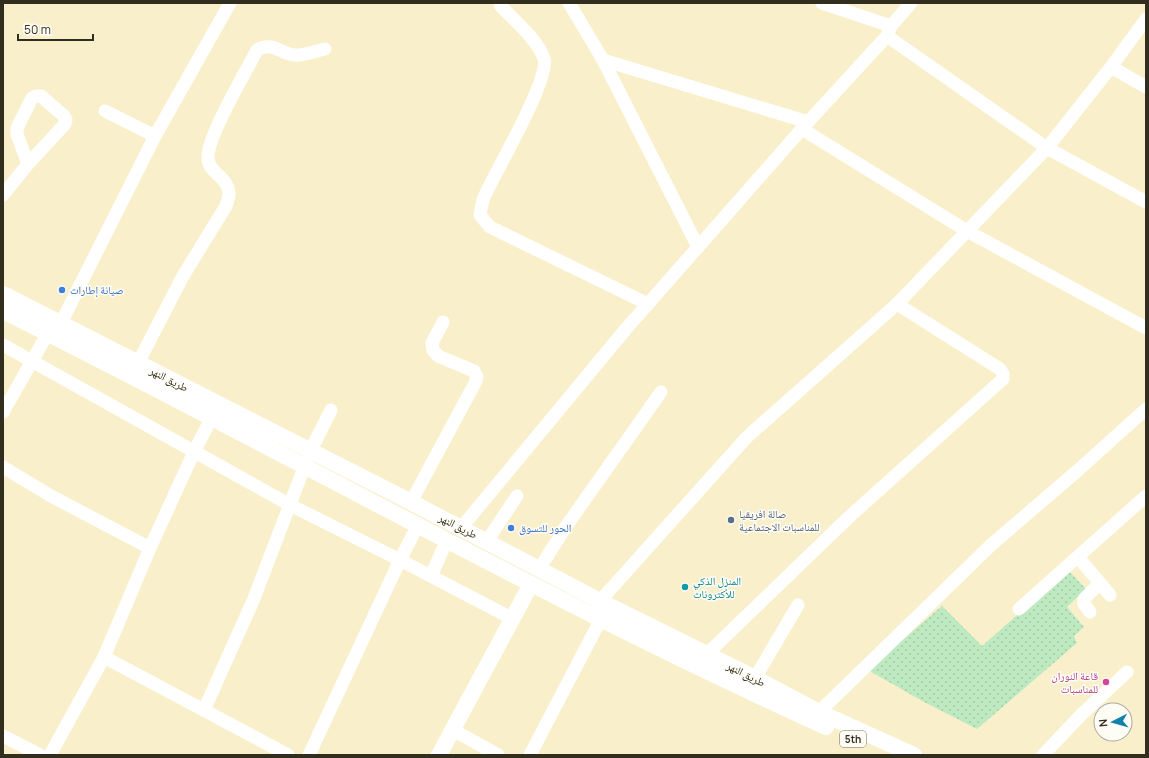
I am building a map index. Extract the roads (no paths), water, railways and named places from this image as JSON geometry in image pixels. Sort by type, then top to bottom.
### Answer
[{"type":"main road","name":"طريق النهر","points":[[3,294],[138,362],[308,459],[418,525],[531,584],[730,683],[914,755]]},
{"type":"main road","name":"طريق النهر","points":[[3,311],[212,417],[410,502],[600,601],[755,678],[818,718]]},
{"type":"main road","points":[[508,571],[518,590],[517,612]]},
{"type":"main road","points":[[439,755],[531,584]]},
{"type":"main road","points":[[517,612],[533,600],[555,596]]},
{"type":"main road","name":"5th","points":[[818,718],[888,755]]},
{"type":"street","points":[[61,323],[155,136],[230,3]]},
{"type":"street","points":[[569,3],[603,60],[698,247]]},
{"type":"street","points":[[822,3],[889,31],[1047,148],[1146,202]]},
{"type":"street","points":[[461,528],[648,304],[889,31],[911,3]]},
{"type":"street","points":[[500,5],[534,41],[545,60],[542,80],[528,111],[484,196],[480,215],[490,227],[648,304]]},
{"type":"street","points":[[600,601],[747,437],[897,304],[1047,148],[1111,67],[1146,19]]},
{"type":"street","points":[[138,362],[183,276],[226,206],[229,195],[227,183],[209,165],[208,157],[210,144],[223,115],[257,50],[264,46],[269,46],[294,55],[325,49]]},
{"type":"street","points":[[603,60],[805,125],[967,231],[1146,328]]},
{"type":"street","points":[[1111,67],[1146,87]]},
{"type":"street","points":[[3,195],[28,164],[65,124],[66,120],[64,116],[41,96],[32,98],[17,128],[17,134],[28,164]]},
{"type":"street","points":[[105,111],[155,136]]},
{"type":"street","points":[[707,654],[849,517],[1003,379],[1003,374],[1000,369],[897,304]]},
{"type":"street","points":[[410,502],[477,377],[474,371],[438,356],[433,350],[432,343],[443,322]]},
{"type":"street","points":[[3,412],[48,334]]},
{"type":"street","points":[[3,345],[290,505],[432,576],[517,612]]},
{"type":"street","points":[[539,569],[571,518],[661,392]]},
{"type":"street","points":[[204,710],[253,601],[308,459],[331,410]]},
{"type":"street","points":[[818,718],[991,545],[1145,412]]},
{"type":"street","points":[[50,755],[104,657],[150,548],[194,452],[212,417]]},
{"type":"street","points":[[3,467],[51,496],[150,548]]},
{"type":"street","points":[[487,541],[517,496]]},
{"type":"street","points":[[1019,609],[1146,496]]},
{"type":"street","points":[[309,755],[400,560],[418,525]]},
{"type":"street","points":[[432,576],[447,540]]},
{"type":"street","points":[[1078,557],[1110,595]]},
{"type":"street","points":[[1090,612],[1084,604],[1084,599],[1100,584]]},
{"type":"street","points":[[755,678],[798,605]]},
{"type":"street","points":[[530,755],[601,619]]},
{"type":"street","points":[[104,657],[288,755]]},
{"type":"street","points":[[1043,755],[1082,714],[1127,672]]},
{"type":"street","points":[[453,730],[498,755]]},
{"type":"street","points":[[3,736],[20,751],[40,755]]},
{"type":"place","name":"صيانة إطارات","points":[[62,290]]},
{"type":"place","name":"صالة افريقيا للمناسبات الاجتماعية","points":[[731,520]]},
{"type":"place","name":"الحور للتسوق","points":[[511,528]]},
{"type":"place","name":"المنزل الذكي للأكترونات","points":[[685,587]]},
{"type":"place","name":"قاعة النوران للمناسبات","points":[[1106,682]]}]
